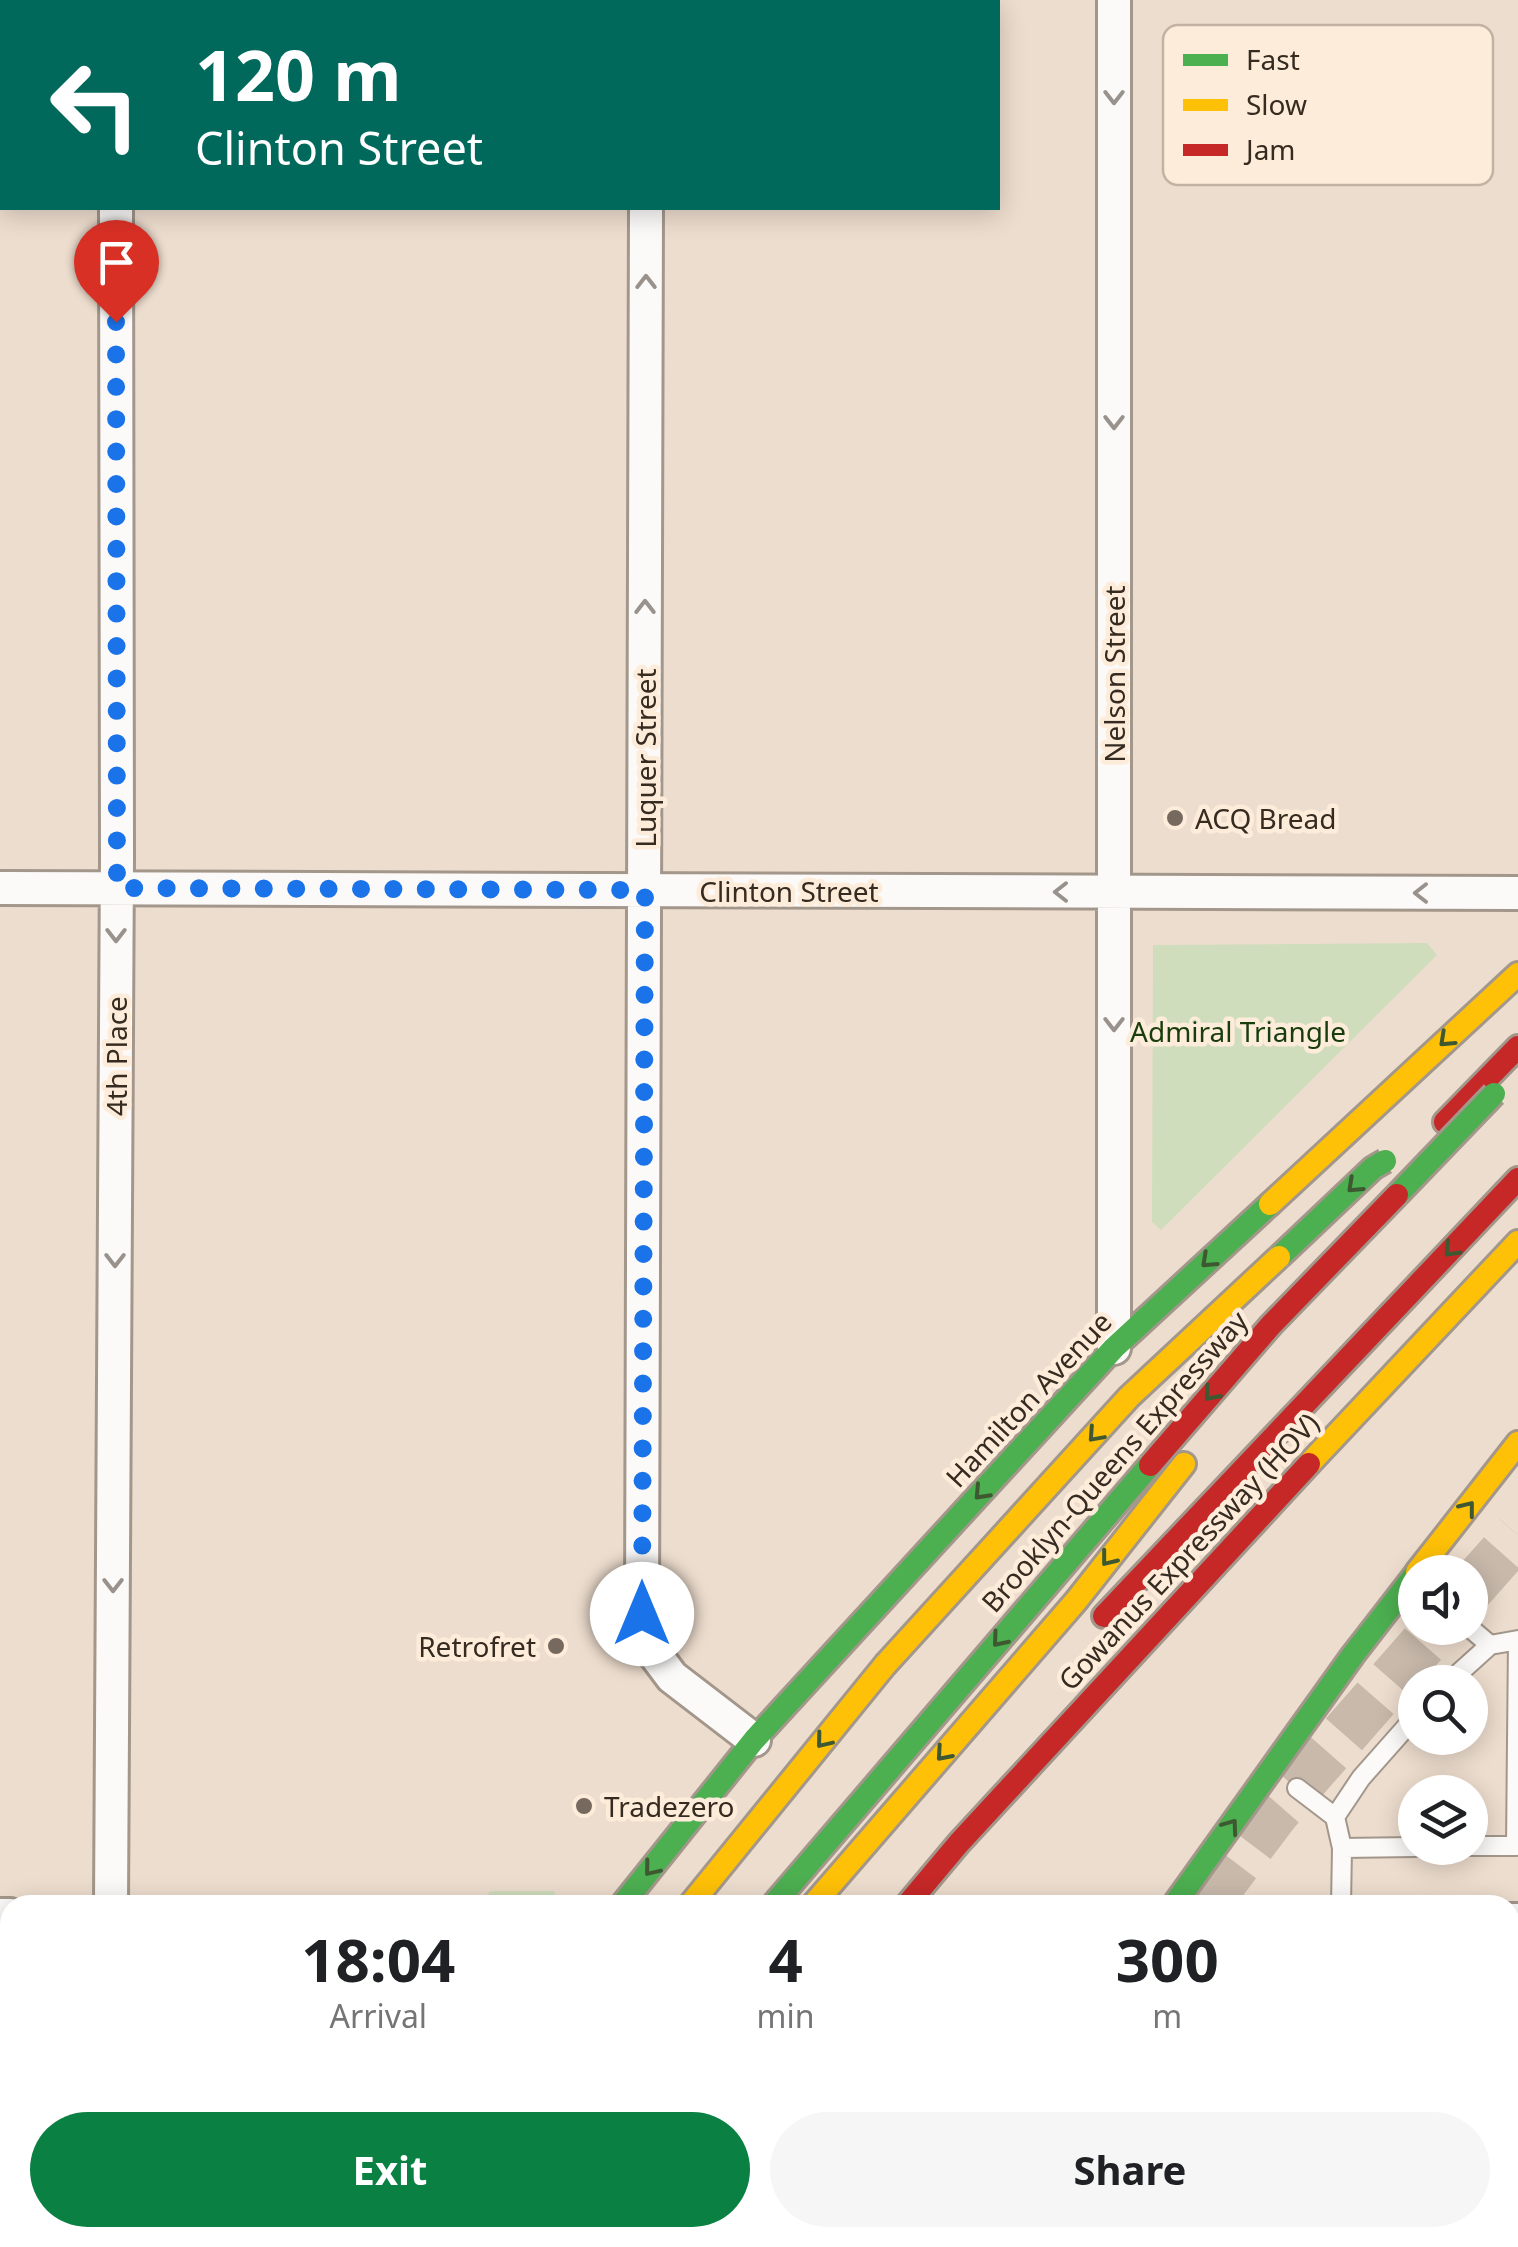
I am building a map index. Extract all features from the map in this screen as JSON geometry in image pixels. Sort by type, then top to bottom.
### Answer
[{"type":"main road","name":"Hamilton Avenue","points":[[630,1895],[754,1740],[1114,1348],[1518,974]]},
{"type":"main road","points":[[822,1895],[1076,1601],[1209,1432],[1388,1180],[1518,1047]]},
{"type":"main road","name":"Brooklyn-Queens Expressway","points":[[782,1895],[1271,1325],[1518,1072]]},
{"type":"main road","points":[[698,1895],[884,1665],[1129,1397],[1374,1168],[1494,1094]]},
{"type":"main road","points":[[1092,1630],[1518,1179]]},
{"type":"main road","name":"Gowanus Expressway (HOV)","points":[[915,1895],[1173,1610],[1518,1242]]},
{"type":"main road","points":[[1431,1555],[1518,1443]]},
{"type":"main road","points":[[1181,1895],[1398,1597]]},
{"type":"main road","points":[[1197,1895],[1251,1838]]},
{"type":"street","name":"Nelson Street","points":[[1114,0],[1114,1348]]},
{"type":"street","name":"4th Place","points":[[111,1895],[116,210]]},
{"type":"street","name":"Luquer Street","points":[[646,210],[642,1614],[651,1649],[672,1677],[754,1740]]},
{"type":"street","name":"Clinton Street","points":[[0,888],[1518,893]]},
{"type":"lane","points":[[1468,1665],[1490,1645],[1518,1640],[1516,1846],[1488,1846]]},
{"type":"lane","points":[[1335,1817],[1361,1778],[1398,1736]]},
{"type":"lane","points":[[1297,1788],[1335,1817],[1342,1848],[1341,1895]]},
{"type":"lane","points":[[1342,1848],[1398,1847]]},
{"type":"green space","name":"Admiral Triangle","points":[[1427,943],[1437,955],[1161,1230],[1152,1222],[1153,945]]},
{"type":"green space","points":[[554,1891],[556,1895],[488,1895]]},
{"type":"tunnel","points":[[1488,1569],[1518,1535]]},
{"type":"tunnel","points":[[1213,1895],[1276,1812],[1422,1645]]},
{"type":"traffic: fast","points":[[1397,1195],[1494,1094]]},
{"type":"traffic: fast","points":[[1279,1257],[1385,1161]]},
{"type":"traffic: fast","points":[[630,1895],[754,1740],[1114,1348],[1270,1204]]},
{"type":"traffic: fast","points":[[782,1895],[1150,1465]]},
{"type":"traffic: fast","points":[[1181,1895],[1398,1597]]},
{"type":"traffic: slow","points":[[1270,1204],[1518,974]]},
{"type":"traffic: slow","points":[[1309,1464],[1518,1242]]},
{"type":"traffic: slow","points":[[885,1665],[1129,1397],[1279,1257]]},
{"type":"traffic: slow","points":[[1430,1555],[1518,1443]]},
{"type":"traffic: slow","points":[[822,1895],[1076,1601],[1184,1464]]},
{"type":"traffic: slow","points":[[698,1895],[885,1665]]},
{"type":"traffic: jam","points":[[1445,1122],[1518,1047]]},
{"type":"traffic: jam","points":[[1104,1616],[1518,1179]]},
{"type":"traffic: jam","points":[[1150,1465],[1271,1325],[1397,1195]]},
{"type":"traffic: jam","points":[[915,1895],[1309,1464]]},
{"type":"place","name":"ACQ Bread","points":[[1175,818]]},
{"type":"place","name":"Retrofret","points":[[556,1646]]},
{"type":"place","name":"Tradezero","points":[[584,1806]]},
{"type":"route","points":[[116,322],[117,888],[645,890],[642,1614]]}]
